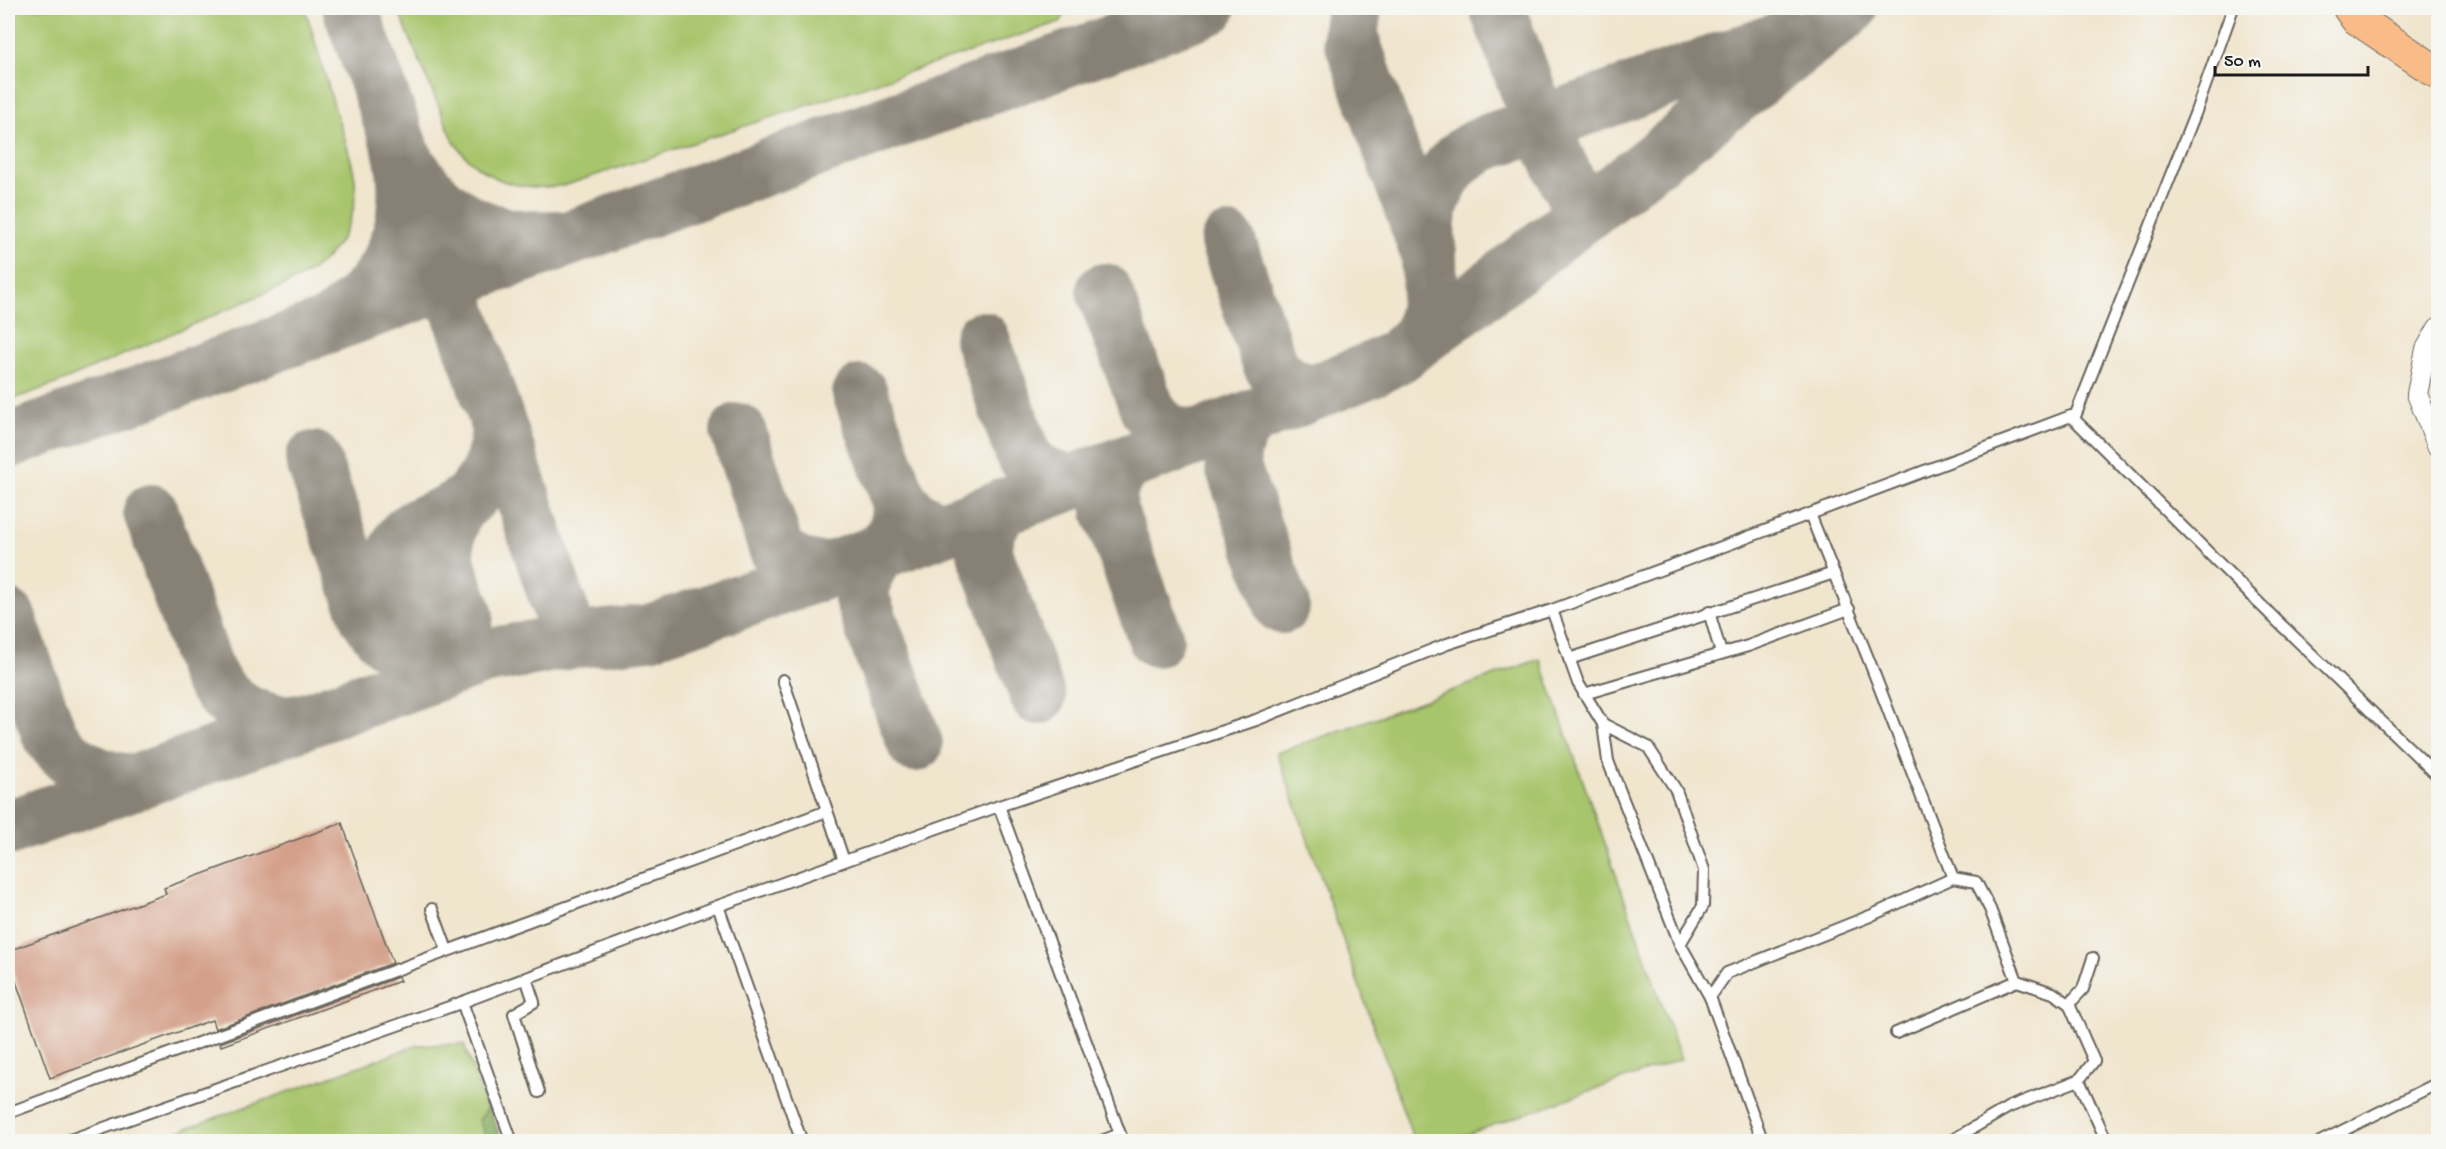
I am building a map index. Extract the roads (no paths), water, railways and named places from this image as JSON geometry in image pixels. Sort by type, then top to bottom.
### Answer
[{"type":"main road","points":[[2349,8],[2356,18],[2439,73]]},
{"type":"street","points":[[2439,328],[2417,394],[2439,447]]},
{"type":"lane","points":[[2074,419],[2195,114],[2233,8]]},
{"type":"lane","points":[[64,1142],[462,1002],[718,906],[999,806],[1256,720],[1447,644],[1552,610],[2071,416],[2274,618],[2439,776]]},
{"type":"lane","points":[[1810,514],[1953,878]]},
{"type":"lane","points":[[1569,659],[1834,573]]},
{"type":"lane","points":[[1584,694],[1748,646],[1849,609]]},
{"type":"lane","points":[[1552,610],[1584,694],[1603,724],[1608,761],[1680,944],[1710,997],[1763,1142]]},
{"type":"lane","points":[[1709,612],[1721,653]]},
{"type":"lane","points":[[783,681],[844,861]]},
{"type":"lane","points":[[1603,724],[1648,747],[1676,790],[1704,870],[1703,906],[1680,944]]},
{"type":"lane","points":[[999,806],[1122,1138],[1099,1142]]},
{"type":"lane","points":[[8,1113],[827,811]]},
{"type":"lane","points":[[1710,997],[1727,973],[1870,916],[1953,878],[1976,882],[1990,909],[2017,981]]},
{"type":"lane","points":[[718,906],[802,1142]]},
{"type":"lane","points":[[432,909],[447,950]]},
{"type":"lane","points":[[2069,1004],[2083,989],[2093,958]]},
{"type":"lane","points":[[526,978],[534,1002],[514,1014],[539,1092]]},
{"type":"lane","points":[[1896,1033],[2017,981],[2053,993],[2069,1004],[2094,1062],[2079,1080],[2009,1107],[1949,1142]]},
{"type":"lane","points":[[462,1002],[512,1142]]},
{"type":"lane","points":[[2079,1080],[2107,1142]]},
{"type":"lane","points":[[2320,1142],[2439,1083]]}]
